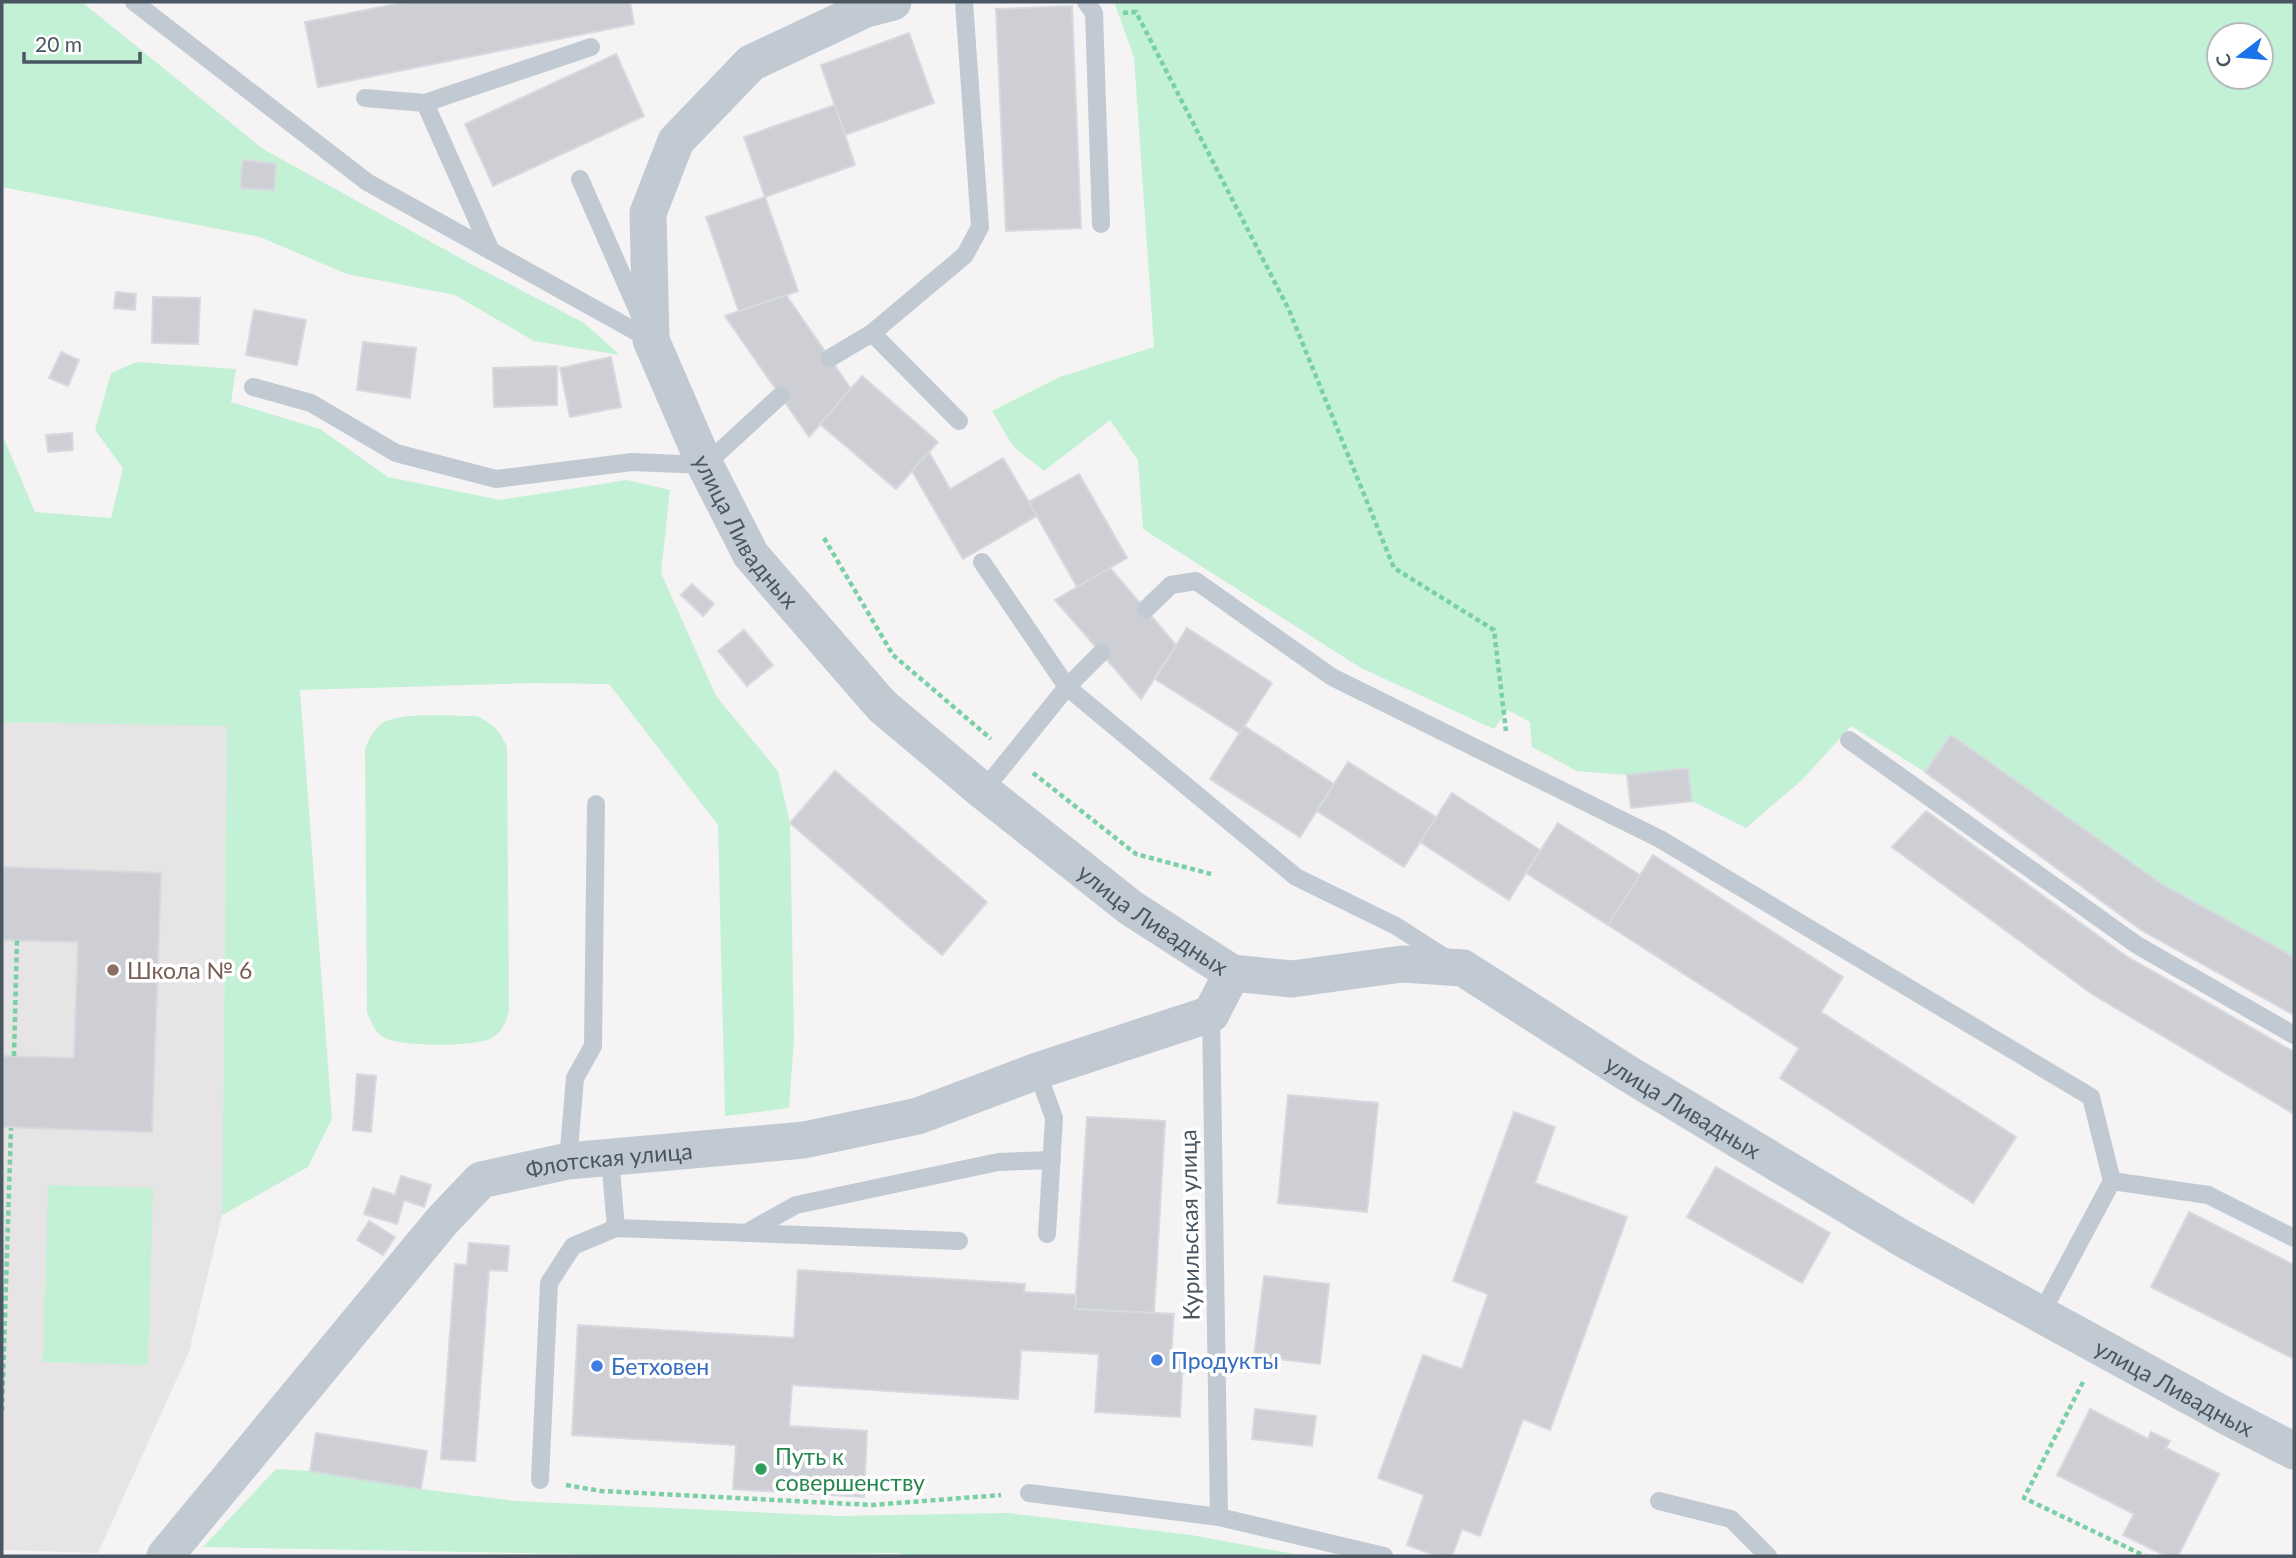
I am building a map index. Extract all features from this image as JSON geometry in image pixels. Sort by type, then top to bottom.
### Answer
[{"type":"street","name":"улица Ливадных","points":[[893,2],[866,9],[751,63],[676,141],[649,213],[651,340],[705,465],[751,555],[882,706],[983,791],[1131,908],[1232,972],[1292,979],[1402,964],[1463,968],[1627,1073],[1893,1233],[2294,1451]]},
{"type":"street","points":[[1211,1014],[1232,972]]},
{"type":"street","name":"Флотская улица","points":[[165,1556],[442,1221],[481,1180],[568,1161],[804,1140],[918,1116],[1037,1071],[1211,1014]]},
{"type":"lane","points":[[134,2],[368,182],[651,340]]},
{"type":"lane","points":[[830,358],[872,333],[965,255],[980,227],[964,2]]},
{"type":"lane","points":[[1090,8],[1101,223]]},
{"type":"lane","points":[[365,98],[425,103],[591,47]]},
{"type":"lane","points":[[425,103],[491,251]]},
{"type":"lane","points":[[580,179],[651,340]]},
{"type":"lane","points":[[872,333],[959,421]]},
{"type":"lane","points":[[253,387],[311,403],[396,453],[496,479],[632,462],[705,465],[780,396]]},
{"type":"lane","points":[[982,562],[1067,687],[1296,877],[1395,926],[1463,968]]},
{"type":"lane","points":[[1146,609],[1171,585],[1196,581],[1332,677],[1660,839],[2091,1097],[2112,1181],[2041,1314]]},
{"type":"lane","points":[[983,791],[1067,687],[1101,653]]},
{"type":"lane","points":[[1849,740],[2137,946],[2294,1035]]},
{"type":"lane","points":[[568,1161],[575,1078],[593,1046],[596,804]]},
{"type":"lane","name":"Курильская улица","points":[[1211,1014],[1219,1517]]},
{"type":"lane","points":[[1037,1071],[1054,1118],[1047,1234]]},
{"type":"lane","points":[[610,1158],[616,1228]]},
{"type":"lane","points":[[746,1233],[796,1205],[998,1162],[1052,1160]]},
{"type":"lane","points":[[2112,1181],[2208,1195],[2294,1238]]},
{"type":"lane","points":[[540,1480],[549,1283],[573,1246],[616,1228],[959,1241]]},
{"type":"lane","points":[[1029,1493],[1219,1517],[1384,1556]]},
{"type":"lane","points":[[1659,1501],[1731,1518],[1768,1556]]},
{"type":"path","points":[[1090,8],[1136,12],[1289,310],[1394,568],[1493,630],[1511,765]]},
{"type":"path","points":[[13,1056],[17,940]]},
{"type":"path","points":[[2,1411],[11,1128]]},
{"type":"path","points":[[2101,1347],[2024,1498],[2146,1556]]},
{"type":"path","points":[[540,1480],[601,1490],[872,1505],[1029,1493]]},
{"type":"shaded area","name":"Школа № 6","points":[[2,722],[227,725],[222,1215],[189,1352],[98,1553],[2,1550]]},
{"type":"green space","points":[[2,2],[82,2],[263,149],[584,323],[620,355],[534,341],[455,295],[347,274],[260,237],[2,187]]},
{"type":"green space","points":[[1114,2],[2294,2],[2294,957],[2163,885],[1952,735],[1925,772],[1851,726],[1803,779],[1746,828],[1692,801],[1688,768],[1627,775],[1577,771],[1532,747],[1530,722],[1508,710],[1494,729],[1361,668],[1143,529],[1138,460],[1110,420],[1044,471],[1013,446],[992,411],[1060,377],[1154,347],[1134,57]]},
{"type":"green space","points":[[137,362],[236,369],[231,402],[320,429],[388,477],[500,500],[627,480],[670,490],[661,573],[716,696],[778,771],[790,823],[794,1038],[789,1108],[725,1116],[718,825],[609,684],[532,683],[300,690],[332,1119],[308,1167],[222,1215],[227,726],[2,722],[2,434],[35,512],[111,518],[123,468],[95,430],[111,373]]},
{"type":"green space","points":[[429,715],[477,716],[495,728],[507,747],[509,1011],[498,1033],[484,1041],[439,1045],[394,1041],[379,1033],[367,1012],[365,748],[378,727],[392,719]]},
{"type":"green space","points":[[48,1185],[153,1188],[148,1365],[43,1362]]},
{"type":"green space","points":[[276,1469],[310,1471],[515,1501],[838,1516],[1007,1513],[1191,1535],[1305,1556],[915,1556],[897,1553],[635,1555],[203,1547]]},
{"type":"building","points":[[406,2],[630,2],[634,24],[318,87],[305,22]]},
{"type":"building","points":[[1072,6],[1081,228],[1006,231],[996,9]]},
{"type":"building","points":[[909,33],[934,103],[845,135],[821,65]]},
{"type":"building","points":[[616,54],[644,116],[493,186],[465,124]]},
{"type":"building","points":[[835,105],[855,165],[765,197],[744,137]]},
{"type":"building","points":[[243,160],[276,164],[274,190],[240,188]]},
{"type":"building","points":[[765,197],[798,291],[739,312],[706,217]]},
{"type":"building","points":[[116,292],[136,294],[135,310],[114,308]]},
{"type":"building","points":[[786,295],[851,389],[809,437],[725,316]]},
{"type":"building","points":[[153,297],[200,298],[198,344],[152,343]]},
{"type":"building","points":[[254,310],[306,320],[297,365],[246,355]]},
{"type":"building","points":[[363,342],[416,348],[410,398],[357,390]]},
{"type":"building","points":[[61,352],[79,360],[68,386],[49,378]]},
{"type":"building","points":[[611,357],[621,407],[570,417],[560,368]]},
{"type":"building","points":[[557,366],[557,405],[494,407],[493,368]]},
{"type":"building","points":[[862,376],[938,442],[896,489],[820,424]]},
{"type":"building","points":[[72,433],[73,450],[48,452],[46,435]]},
{"type":"building","points":[[929,452],[950,489],[1003,458],[1037,516],[963,559],[912,471]]},
{"type":"building","points":[[1079,474],[1127,558],[1077,587],[1029,502]]},
{"type":"building","points":[[1110,568],[1176,645],[1141,699],[1055,600]]},
{"type":"building","points":[[692,584],[714,604],[703,616],[681,595]]},
{"type":"building","points":[[1187,628],[1272,683],[1240,733],[1155,679]]},
{"type":"building","points":[[744,630],[773,665],[747,686],[718,651]]},
{"type":"building","points":[[1244,726],[1334,784],[1300,837],[1210,779]]},
{"type":"building","points":[[1951,735],[2163,885],[2294,957],[2294,1015],[2141,930],[1925,772]]},
{"type":"building","points":[[1348,762],[1436,817],[1404,867],[1317,811]]},
{"type":"building","points":[[1688,768],[1692,801],[1631,808],[1627,775]]},
{"type":"building","points":[[835,771],[987,902],[942,955],[790,823]]},
{"type":"building","points":[[1452,793],[1540,850],[1509,900],[1420,842]]},
{"type":"building","points":[[1926,811],[2126,956],[2294,1052],[2294,1114],[2092,994],[1892,847]]},
{"type":"building","points":[[1558,823],[1640,875],[1608,925],[1526,873]]},
{"type":"building","points":[[1653,855],[1843,977],[1821,1012],[2016,1137],[1973,1203],[1780,1078],[1799,1048],[1608,925]]},
{"type":"building","points":[[2,867],[161,873],[152,1132],[2,1127],[2,1056],[74,1058],[78,942],[2,940]]},
{"type":"building","points":[[357,1074],[376,1076],[371,1132],[353,1130]]},
{"type":"building","points":[[1288,1095],[1378,1103],[1367,1212],[1278,1203]]},
{"type":"building","points":[[1514,1112],[1555,1127],[1535,1183],[1627,1217],[1550,1430],[1523,1419],[1480,1536],[1462,1529],[1452,1556],[1436,1556],[1407,1545],[1424,1495],[1378,1478],[1423,1355],[1462,1369],[1488,1294],[1453,1281]]},
{"type":"building","points":[[1087,1117],[1165,1121],[1154,1313],[1075,1309]]},
{"type":"building","points":[[1716,1167],[1830,1233],[1802,1283],[1687,1217]]},
{"type":"building","points":[[401,1176],[431,1185],[424,1207],[404,1200],[397,1224],[364,1214],[373,1188],[395,1195]]},
{"type":"building","points":[[2189,1212],[2294,1265],[2294,1359],[2151,1287]]},
{"type":"building","points":[[369,1221],[395,1237],[383,1255],[357,1240]]},
{"type":"building","points":[[469,1243],[509,1246],[507,1271],[489,1270],[475,1461],[441,1459],[455,1264],[467,1265]]},
{"type":"building","points":[[798,1270],[1025,1284],[1024,1292],[1076,1295],[1075,1309],[1174,1314],[1171,1359],[1183,1359],[1180,1417],[1095,1412],[1099,1354],[1021,1350],[1018,1399],[792,1385],[789,1426],[867,1431],[864,1497],[733,1489],[736,1445],[572,1435],[578,1325],[794,1338]]},
{"type":"building","points":[[1264,1276],[1329,1284],[1320,1364],[1254,1356]]},
{"type":"building","points":[[1255,1409],[1316,1416],[1312,1446],[1252,1439]]},
{"type":"building","points":[[2090,1409],[2148,1439],[2151,1432],[2170,1441],[2166,1448],[2219,1474],[2178,1556],[2166,1556],[2123,1535],[2134,1514],[2057,1475]]},
{"type":"building","points":[[316,1433],[427,1451],[421,1489],[310,1471]]},
{"type":"place","name":"Школа № 6","points":[[113,970]]},
{"type":"place","name":"Продукты","points":[[1157,1360]]},
{"type":"place","name":"Бетховен","points":[[597,1366]]},
{"type":"place","name":"Путь к совершенству","points":[[761,1469]]}]
